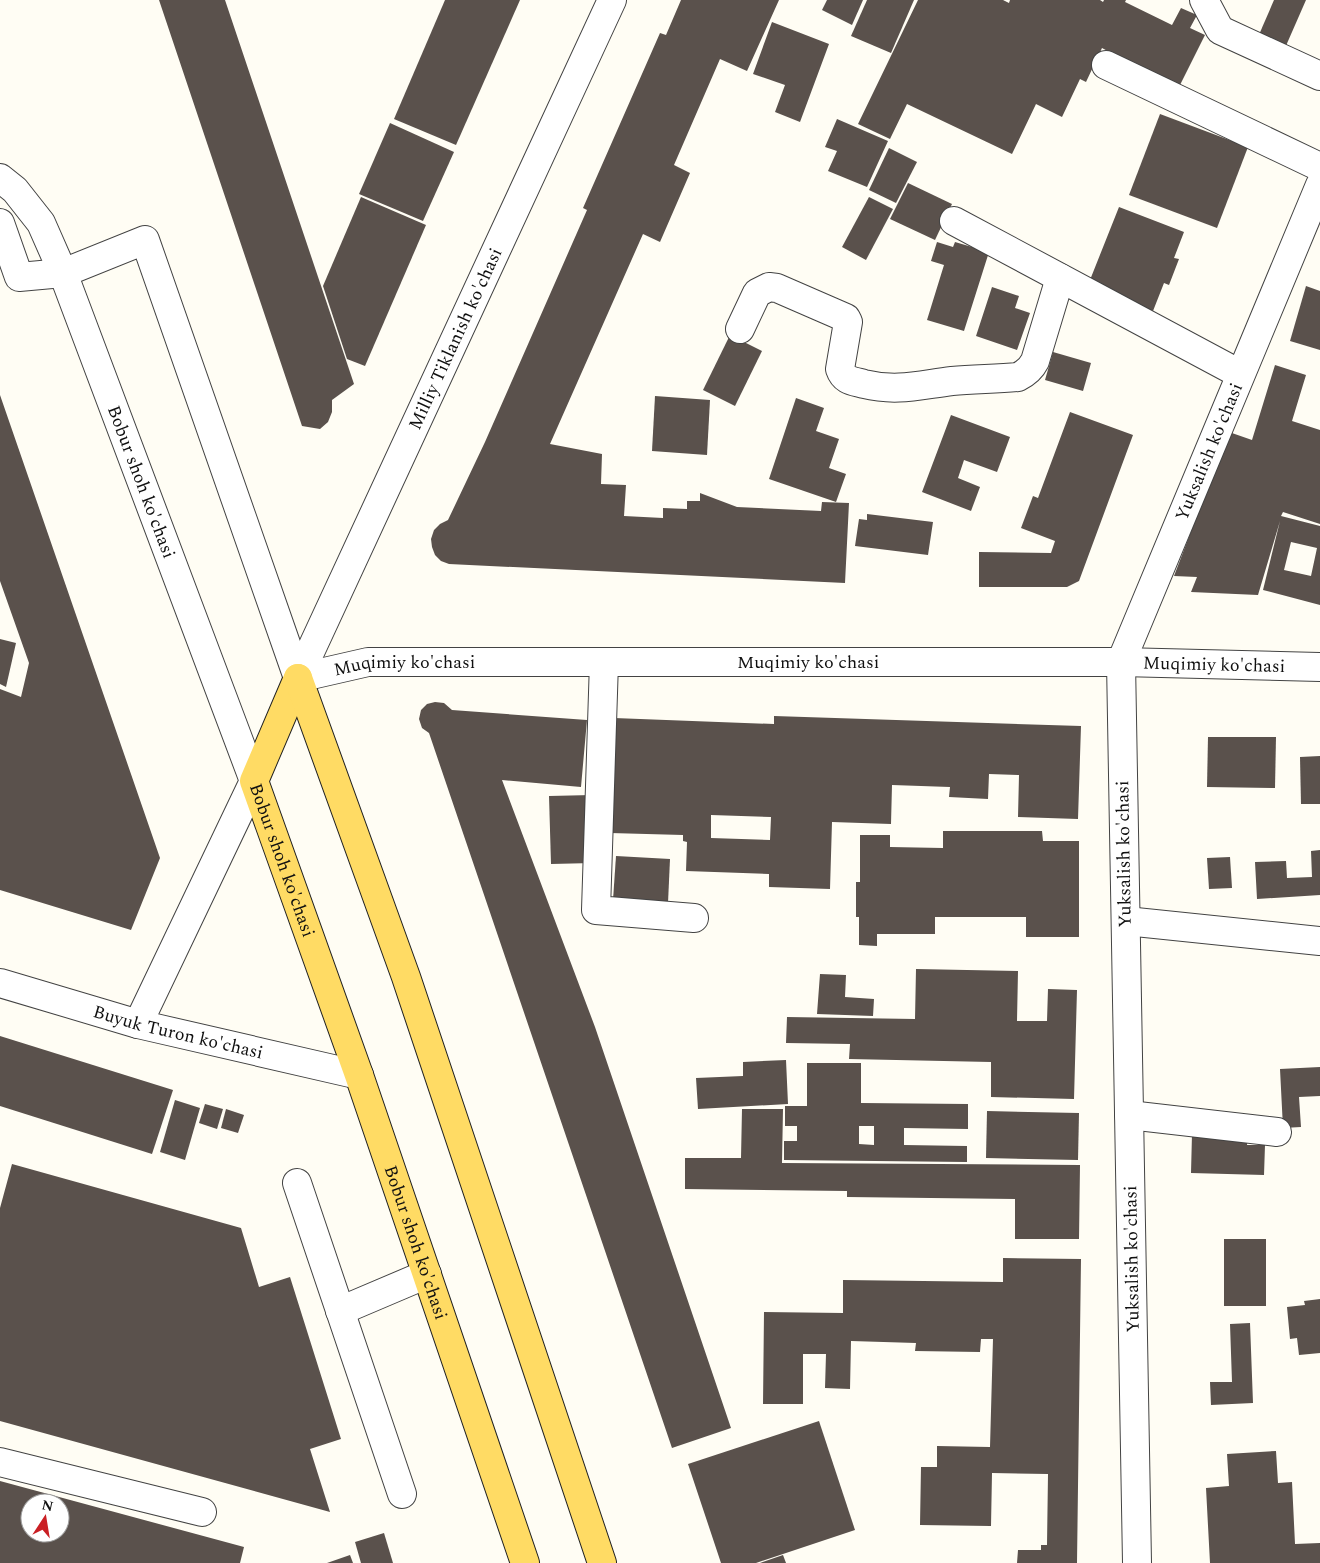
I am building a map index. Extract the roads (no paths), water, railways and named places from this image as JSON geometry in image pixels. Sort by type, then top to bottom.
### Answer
[{"type":"main road","points":[[254,781],[298,678]]},
{"type":"main road","points":[[298,678],[406,977],[602,1563]]},
{"type":"main road","name":"Bobur shoh ko'chasi","points":[[254,781],[359,1075],[525,1563]]},
{"type":"street","name":"Milliy Tiklanish ko'chasi","points":[[298,678],[612,0]]},
{"type":"street","points":[[1204,0],[1220,30],[1320,76]]},
{"type":"street","points":[[1106,65],[1320,167]]},
{"type":"street","name":"Bobur shoh ko'chasi","points":[[0,178],[15,190],[41,223],[63,273],[254,781]]},
{"type":"street","name":"Yuksalish ko'chasi","points":[[1137,1563],[1121,662],[1320,185]]},
{"type":"street","points":[[954,221],[1240,374]]},
{"type":"street","points":[[0,223],[9,281],[63,273],[145,240],[298,678]]},
{"type":"street","points":[[740,329],[757,293],[763,288],[777,288],[846,318],[848,322],[840,369],[842,375],[848,380],[878,388],[904,389],[953,381],[1018,377],[1032,368],[1035,361],[1060,278]]},
{"type":"street","name":"Muqimiy ko'chasi","points":[[298,678],[368,662],[1121,662],[1320,667]]},
{"type":"street","points":[[604,662],[596,910],[694,918]]},
{"type":"street","points":[[138,1024],[254,781]]},
{"type":"street","points":[[1126,921],[1320,941]]},
{"type":"street","name":"Buyuk Turon ko'chasi","points":[[0,983],[138,1024],[359,1075]]},
{"type":"street","points":[[1129,1115],[1277,1132]]},
{"type":"street","points":[[297,1183],[402,1494]]},
{"type":"street","points":[[340,1312],[427,1274]]},
{"type":"street","points":[[0,1462],[202,1512]]}]
